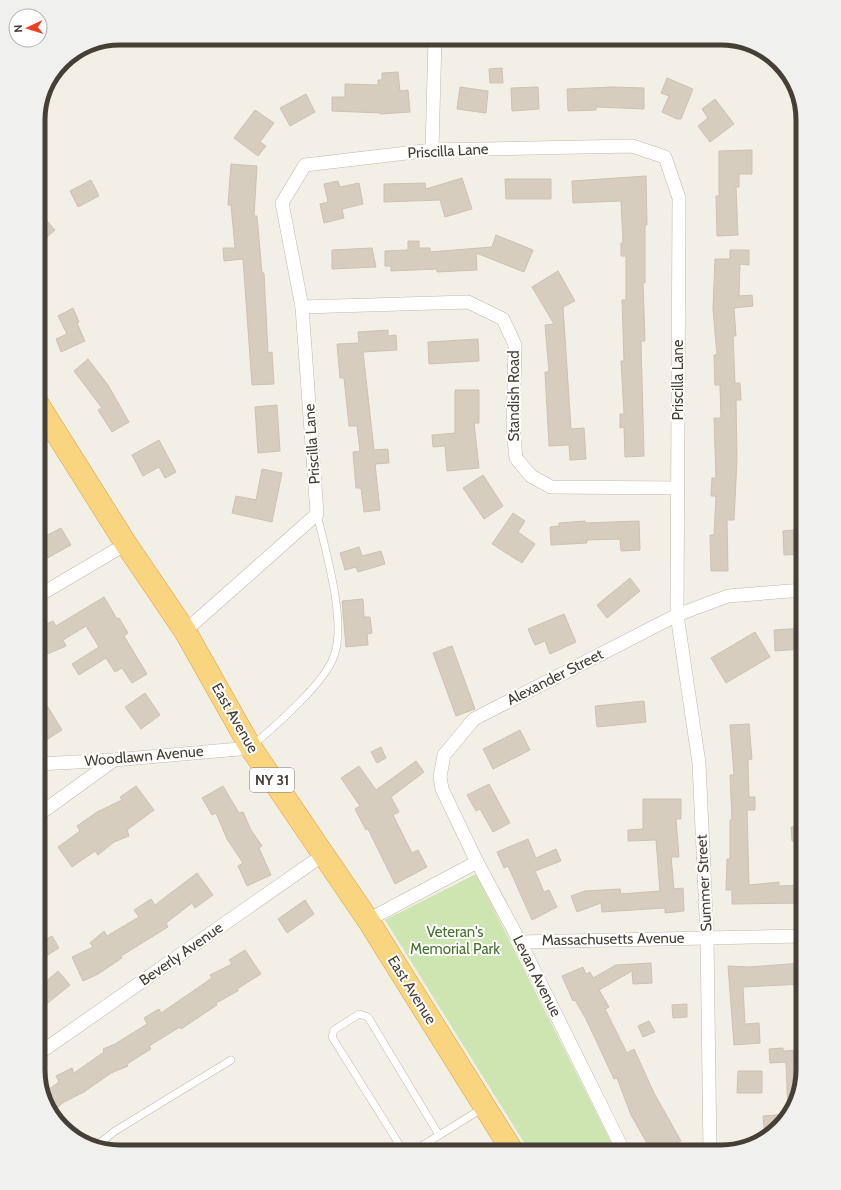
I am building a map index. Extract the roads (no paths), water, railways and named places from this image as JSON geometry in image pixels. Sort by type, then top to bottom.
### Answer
[{"type":"highway","name":"East Avenue","points":[[45,415],[126,544],[185,631],[251,748],[368,920],[509,1145]]},
{"type":"street","points":[[432,150],[435,45]]},
{"type":"street","name":"Priscilla Lane","points":[[317,514],[302,307],[282,202],[305,165],[432,150],[632,146],[665,157],[678,198],[678,488],[676,615]]},
{"type":"street","name":"Standish Road","points":[[302,307],[468,302],[502,319],[515,345],[513,430],[516,458],[531,476],[550,487],[678,488]]},
{"type":"street","points":[[185,631],[317,514]]},
{"type":"street","points":[[45,592],[126,544]]},
{"type":"street","name":"Alexander Street","points":[[444,754],[474,719],[676,615],[728,596],[796,591]]},
{"type":"street","name":"Summer Street","points":[[676,615],[698,764],[707,937],[710,1145]]},
{"type":"street","name":"Woodlawn Avenue","points":[[45,764],[114,760],[251,748]]},
{"type":"street","name":"Levan Avenue","points":[[444,754],[440,777],[442,789],[477,862],[520,942],[621,1145]]},
{"type":"street","points":[[45,810],[114,760]]},
{"type":"street","name":"Beverly Avenue","points":[[45,1049],[323,855]]},
{"type":"street","points":[[368,920],[477,862]]},
{"type":"street","name":"Massachusetts Avenue","points":[[520,942],[796,936]]},
{"type":"lane","points":[[251,748],[309,691],[325,673],[334,656],[338,640],[336,608],[326,552],[317,514]]},
{"type":"lane","points":[[400,1145],[332,1037],[334,1030],[359,1014],[368,1017],[439,1134]]},
{"type":"lane","points":[[102,1143],[115,1131],[231,1060]]},
{"type":"lane","points":[[422,1145],[485,1107]]},
{"type":"park label","name":"Veteran's Memorial Park","points":[[455,940]]}]
